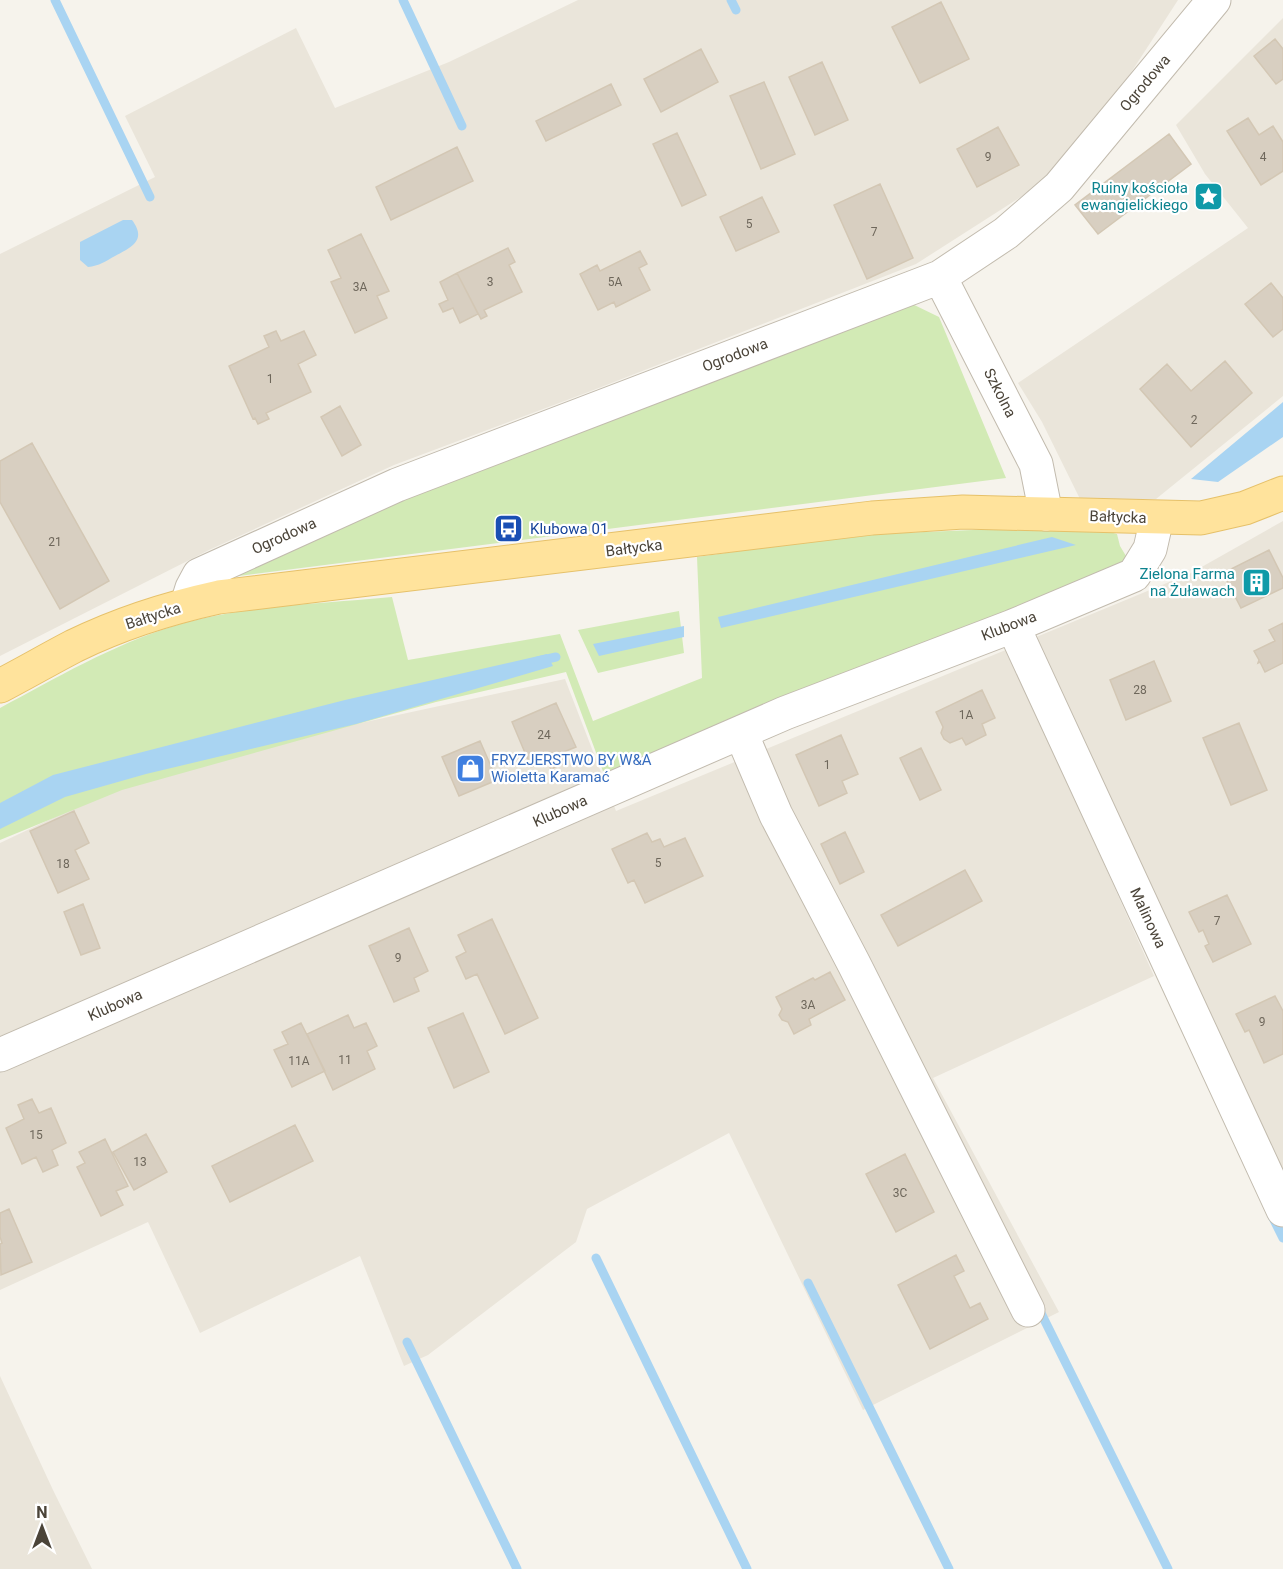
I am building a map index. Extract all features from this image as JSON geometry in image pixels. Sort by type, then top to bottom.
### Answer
[{"type":"main road","name":"Bałtycka","points":[[0,686],[74,646],[102,634],[187,604],[248,593],[872,518],[963,512],[1201,518],[1245,508],[1283,493]]},
{"type":"street","name":"Ogrodowa","points":[[187,604],[192,588],[200,575],[397,485],[940,277],[1006,233],[1059,187],[1214,0]]},
{"type":"street","name":"Szkolna","points":[[940,277],[1036,464],[1046,514]]},
{"type":"street","name":"Klubowa","points":[[0,1055],[785,713],[1012,626],[1134,575],[1150,549],[1157,518]]},
{"type":"street","name":"Malinowa","points":[[1012,626],[1283,1210]]},
{"type":"street","points":[[741,733],[776,815],[854,964],[1028,1310]]},
{"type":"shaded area","points":[[578,0],[1178,0],[1110,105],[1044,182],[916,264],[394,465],[209,550],[0,656],[0,254],[155,177],[125,116],[296,28],[335,108],[449,62]]},
{"type":"shaded area","points":[[1283,18],[1283,396],[1156,499],[1080,499],[1042,422],[1018,383],[1248,228],[1205,174],[1176,125]]},
{"type":"shaded area","points":[[1283,521],[1283,1190],[1029,640],[1191,573]]},
{"type":"shaded area","points":[[1008,649],[1154,976],[933,1078],[1059,1312],[863,1410],[729,1133],[587,1209],[576,1242],[428,1355],[404,1366],[360,1256],[200,1333],[148,1222],[0,1290],[0,843],[146,774],[356,724],[565,679],[616,811]]},
{"type":"shaded area","points":[[0,1376],[53,1490],[92,1569],[0,1569]]},
{"type":"green space","points":[[904,300],[939,317],[1006,478],[208,580],[394,498]]},
{"type":"green space","points":[[997,529],[1102,530],[1117,534],[1126,556],[1124,562],[1116,569],[604,774],[566,672],[436,702],[122,790],[0,840],[0,708],[106,652],[174,626],[255,609],[392,597],[408,660],[560,634],[593,721],[702,678],[697,557],[851,535]]},
{"type":"green space","points":[[679,611],[684,653],[598,673],[578,630]]},
{"type":"water","points":[[123,220],[132,220],[136,227],[138,238],[132,246],[96,266],[88,267],[80,260],[80,242]]},
{"type":"water","points":[[1283,402],[1283,437],[1218,482],[1191,479]]},
{"type":"water","points":[[1052,537],[1076,545],[721,628],[718,617]]},
{"type":"water","points":[[684,626],[684,637],[599,656],[593,644]]},
{"type":"water","points":[[547,654],[553,666],[356,724],[146,774],[65,797],[0,829],[0,803],[53,775],[345,700]]},
{"type":"building","points":[[941,2],[969,59],[920,83],[892,27]]},
{"type":"building","points":[[1275,39],[1283,49],[1283,79],[1276,84],[1254,56]]},
{"type":"building","points":[[701,49],[718,82],[661,112],[644,79]]},
{"type":"building","points":[[822,62],[848,120],[815,135],[789,77]]},
{"type":"building","points":[[764,82],[795,154],[761,169],[730,96]]},
{"type":"building","points":[[611,84],[621,105],[546,141],[536,121]]},
{"type":"building","points":[[1248,118],[1259,135],[1273,126],[1283,142],[1283,171],[1261,185],[1227,131]]},
{"type":"building","points":[[998,127],[1019,165],[977,187],[957,149]]},
{"type":"building","points":[[677,133],[706,195],[682,206],[653,144]]},
{"type":"building","points":[[1169,134],[1191,164],[1098,234],[1075,205]]},
{"type":"building","points":[[457,147],[473,181],[391,220],[376,187]]},
{"type":"building","points":[[880,184],[913,258],[867,279],[834,205]]},
{"type":"building","points":[[762,197],[779,232],[736,251],[720,217]]},
{"type":"building","points":[[361,234],[389,291],[377,296],[387,318],[355,333],[331,282],[341,278],[328,250]]},
{"type":"building","points":[[508,248],[515,262],[509,265],[522,292],[484,310],[487,316],[481,319],[457,273]]},
{"type":"building","points":[[640,251],[647,264],[639,268],[650,290],[616,307],[614,302],[598,310],[580,274],[597,265],[600,271]]},
{"type":"building","points":[[457,273],[478,314],[460,323],[453,308],[443,312],[439,304],[448,300],[440,282]]},
{"type":"building","points":[[1271,283],[1283,298],[1283,329],[1273,337],[1245,304]]},
{"type":"building","points":[[276,331],[281,341],[304,331],[316,355],[298,364],[311,392],[266,413],[269,419],[258,424],[255,418],[253,419],[229,366],[269,347],[264,336]]},
{"type":"building","points":[[1225,361],[1252,393],[1191,447],[1140,389],[1167,364],[1191,391]]},
{"type":"building","points":[[340,406],[361,445],[342,456],[321,417]]},
{"type":"building","points":[[32,443],[109,581],[60,609],[0,502],[0,461]]},
{"type":"building","name":"Zielona Farma na Żuławach","points":[[1269,550],[1283,578],[1283,588],[1241,608],[1223,573]]},
{"type":"building","points":[[1283,623],[1283,663],[1265,672],[1260,662],[1258,663],[1259,660],[1254,651],[1275,641],[1269,630]]},
{"type":"building","points":[[1154,661],[1171,701],[1126,720],[1110,680]]},
{"type":"building","points":[[982,690],[995,718],[982,724],[986,735],[966,745],[962,738],[950,743],[944,739],[941,733],[943,727],[936,712]]},
{"type":"building","points":[[556,703],[576,747],[561,753],[565,763],[551,769],[547,760],[531,767],[512,722]]},
{"type":"building","points":[[1239,723],[1267,790],[1231,805],[1203,738]]},
{"type":"building","points":[[841,735],[858,774],[842,781],[847,793],[819,806],[796,755]]},
{"type":"building","name":"FRYZJERSTWO BY W&A Wioletta Karamać","points":[[480,741],[497,780],[459,796],[442,757]]},
{"type":"building","points":[[921,748],[941,790],[920,800],[900,758]]},
{"type":"building","points":[[74,811],[89,843],[75,850],[89,879],[58,893],[30,831]]},
{"type":"building","points":[[845,832],[864,872],[840,884],[821,844]]},
{"type":"building","points":[[647,833],[652,842],[660,839],[664,847],[685,838],[703,876],[645,903],[634,880],[628,883],[612,849]]},
{"type":"building","points":[[965,870],[982,901],[898,946],[881,915]]},
{"type":"building","points":[[1227,895],[1251,944],[1213,962],[1205,946],[1209,944],[1203,930],[1199,932],[1189,912]]},
{"type":"building","points":[[83,904],[100,948],[81,955],[64,912]]},
{"type":"building","points":[[492,919],[538,1018],[505,1034],[477,974],[466,979],[456,957],[466,952],[458,935]]},
{"type":"building","points":[[409,928],[428,971],[414,978],[419,991],[394,1002],[369,946]]},
{"type":"building","points":[[830,972],[845,1000],[809,1019],[811,1025],[794,1034],[788,1022],[782,1020],[779,1015],[782,1009],[776,997]]},
{"type":"building","points":[[1275,996],[1283,1011],[1283,1054],[1264,1063],[1249,1030],[1245,1032],[1236,1014]]},
{"type":"building","points":[[463,1013],[489,1072],[454,1088],[428,1028]]},
{"type":"building","points":[[348,1015],[354,1028],[366,1023],[377,1046],[367,1051],[375,1069],[333,1090],[307,1034]]},
{"type":"building","points":[[301,1023],[325,1071],[292,1087],[274,1050],[288,1044],[282,1032]]},
{"type":"building","points":[[32,1099],[39,1113],[51,1108],[66,1143],[52,1150],[58,1165],[43,1172],[36,1157],[22,1164],[6,1128],[24,1119],[18,1105]]},
{"type":"building","points":[[295,1125],[313,1161],[230,1202],[212,1166]]},
{"type":"building","points":[[146,1134],[167,1172],[134,1190],[113,1152]]},
{"type":"building","points":[[105,1139],[128,1186],[116,1191],[123,1205],[101,1216],[77,1167],[85,1163],[79,1152]]},
{"type":"building","points":[[905,1154],[934,1212],[896,1232],[866,1174]]},
{"type":"building","points":[[9,1209],[32,1262],[1,1275],[0,1213]]},
{"type":"building","points":[[956,1255],[964,1271],[954,1276],[970,1308],[980,1303],[988,1319],[930,1349],[898,1285]]},
{"type":"waterway","points":[[55,0],[150,197]]},
{"type":"waterway","points":[[403,0],[462,126]]},
{"type":"waterway","points":[[731,0],[736,10]]},
{"type":"waterway","points":[[538,661],[556,657]]},
{"type":"waterway","points":[[1272,1216],[1283,1238]]},
{"type":"waterway","points":[[596,1258],[747,1569]]},
{"type":"waterway","points":[[808,1283],[949,1569]]},
{"type":"waterway","points":[[1037,1305],[1168,1569]]},
{"type":"waterway","points":[[407,1342],[517,1569]]},
{"type":"place","name":"Ruiny kościoła ewangielickiego","points":[[1209,197]]},
{"type":"place","name":"Klubowa 01","points":[[509,529]]},
{"type":"place","name":"Zielona Farma na Żuławach","points":[[1256,583]]},
{"type":"place","name":"FRYZJERSTWO BY W&A Wioletta Karamać","points":[[470,769]]}]
